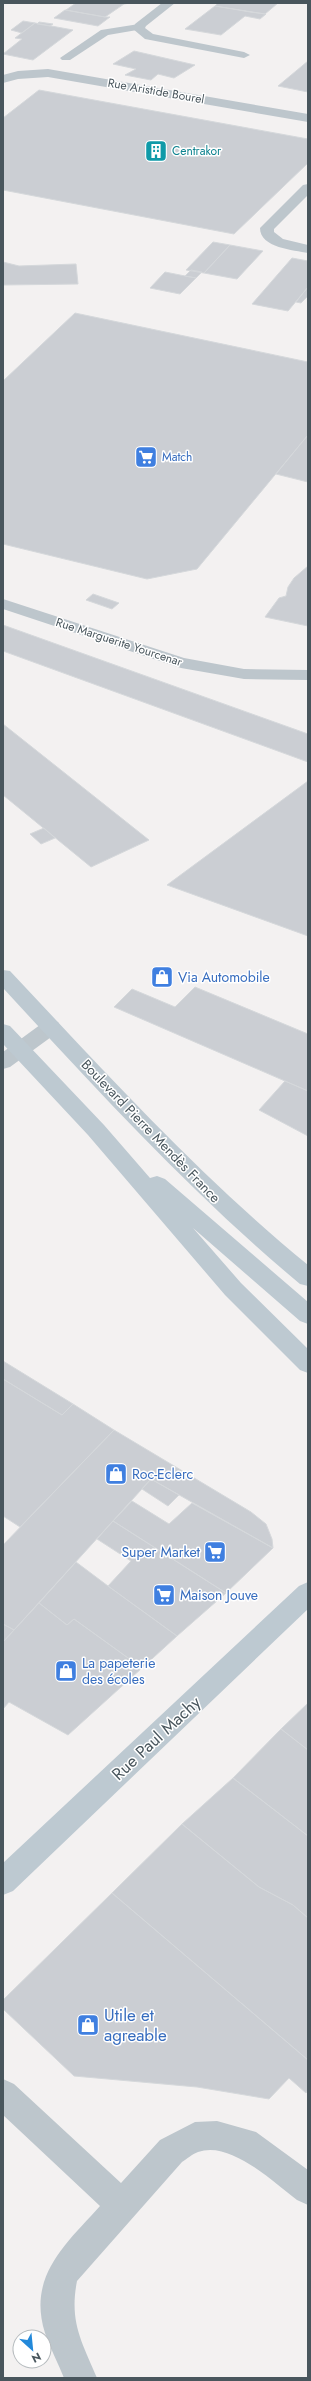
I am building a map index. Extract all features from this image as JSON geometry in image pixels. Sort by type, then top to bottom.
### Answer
[{"type":"main road","name":"Boulevard Pierre Mendès France","points":[[3,976],[205,1189],[253,1233],[308,1278]]},
{"type":"main road","name":"Boulevard Pierre Mendès France","points":[[3,1031],[11,1056],[308,1315]]},
{"type":"main road","name":"Boulevard Pierre Mendès France","points":[[96,1130],[233,1289],[308,1364]]},
{"type":"main road","name":"Rue Paul Machy","points":[[3,1882],[308,1593]]},
{"type":"street","points":[[66,58],[105,32],[139,27],[169,3]]},
{"type":"street","points":[[139,27],[142,33],[149,37],[244,55]]},
{"type":"street","name":"Rue Aristide Bourel","points":[[3,79],[24,74],[48,73],[308,118]]},
{"type":"street","points":[[308,188],[268,228],[267,233],[278,242],[308,249]]},
{"type":"street","name":"Rue Marguerite Yourcenar","points":[[3,604],[143,652],[199,667],[244,674],[308,675]]},
{"type":"street","points":[[11,1056],[51,1027]]},
{"type":"street","points":[[3,2094],[121,2205]]},
{"type":"street","points":[[81,2378],[61,2332],[58,2301],[62,2274],[121,2205],[171,2152],[195,2137],[217,2136],[245,2143],[308,2189]]},
{"type":"building","points":[[76,3],[130,3],[124,4],[105,17],[66,10]]},
{"type":"building","points":[[218,3],[278,3],[265,14],[215,6]]},
{"type":"building","points":[[215,6],[266,14],[260,19],[245,16],[221,35],[185,29]]},
{"type":"building","points":[[65,10],[110,17],[98,26],[54,18]]},
{"type":"building","points":[[23,21],[35,23],[22,33],[11,30]]},
{"type":"building","points":[[39,22],[53,24],[50,26],[37,24]]},
{"type":"building","points":[[35,23],[73,30],[33,60],[3,54],[22,39],[15,38]]},
{"type":"building","points":[[134,51],[195,65],[174,78],[158,74],[151,80],[125,75],[136,69],[113,64]]},
{"type":"building","points":[[308,61],[308,92],[278,86]]},
{"type":"building","name":"Centrakor","points":[[39,90],[308,139],[308,163],[234,234],[3,190],[3,118]]},
{"type":"building","points":[[213,242],[230,245],[204,273],[186,270]]},
{"type":"building","points":[[230,245],[263,251],[237,279],[204,273]]},
{"type":"building","points":[[292,258],[308,261],[308,287],[288,311],[252,304]]},
{"type":"building","points":[[3,262],[19,266],[76,264],[78,284],[3,285]]},
{"type":"building","points":[[191,270],[202,272],[196,278],[185,276]]},
{"type":"building","points":[[165,272],[196,278],[180,294],[150,288]]},
{"type":"building","points":[[308,287],[308,296],[301,303],[296,302]]},
{"type":"building","name":"Match","points":[[75,313],[308,362],[308,435],[197,569],[147,579],[3,544],[3,381]]},
{"type":"building","points":[[308,435],[308,482],[276,474],[303,441]]},
{"type":"building","points":[[308,566],[308,626],[265,617],[279,598],[286,596],[288,587],[294,578]]},
{"type":"building","points":[[93,594],[119,603],[112,609],[86,600]]},
{"type":"building","points":[[3,625],[308,734],[308,762],[3,651]]},
{"type":"building","points":[[3,724],[149,840],[91,867],[3,795]]},
{"type":"building","points":[[308,781],[308,936],[167,885]]},
{"type":"building","points":[[44,828],[55,838],[41,844],[30,834]]},
{"type":"building","points":[[195,987],[308,1034],[308,1091],[114,1007],[132,989],[175,1007]]},
{"type":"building","points":[[285,1081],[308,1091],[308,1136],[259,1110]]},
{"type":"building","points":[[3,1361],[73,1404],[62,1415],[3,1379]]},
{"type":"building","points":[[3,1379],[62,1415],[73,1404],[114,1430],[20,1527],[3,1516]]},
{"type":"building","points":[[114,1430],[251,1512],[266,1524],[272,1539],[273,1548],[151,1479],[14,1630],[3,1624],[3,1545]]},
{"type":"building","points":[[151,1479],[179,1495],[168,1506],[142,1489]]},
{"type":"building","points":[[132,1501],[169,1524],[192,1503],[273,1548],[226,1593],[113,1521]]},
{"type":"building","points":[[113,1521],[226,1593],[177,1636],[108,1586],[131,1561],[97,1539]]},
{"type":"building","points":[[76,1562],[177,1636],[142,1668],[74,1619],[67,1625],[39,1603]]},
{"type":"building","points":[[39,1603],[67,1625],[74,1619],[142,1668],[68,1735],[9,1702],[3,1709],[3,1642]]},
{"type":"building","points":[[3,1624],[14,1630],[3,1642]]},
{"type":"building","points":[[308,1703],[308,1750],[281,1729]]},
{"type":"building","points":[[281,1729],[308,1750],[308,1836],[233,1778]]},
{"type":"building","points":[[233,1778],[308,1836],[308,1918],[293,1905],[259,1887],[182,1824]]},
{"type":"building","points":[[182,1824],[259,1887],[293,1905],[308,1918],[308,2060],[112,1893]]},
{"type":"building","points":[[112,1893],[308,2060],[308,2090],[306,2093],[289,2078],[269,2099],[197,2087],[74,2076],[3,2009],[3,2000]]},
{"type":"place","name":"Centrakor","points":[[156,151]]},
{"type":"place","name":"Match","points":[[146,457]]},
{"type":"place","name":"Via Automobile","points":[[162,977]]},
{"type":"place","name":"Roc-Eclerc","points":[[116,1474]]},
{"type":"place","name":"Super Market","points":[[215,1552]]},
{"type":"place","name":"Maison Jouve","points":[[164,1595]]},
{"type":"place","name":"La papeterie des écoles","points":[[66,1671]]},
{"type":"place","name":"Utile et agreable","points":[[88,2025]]}]
